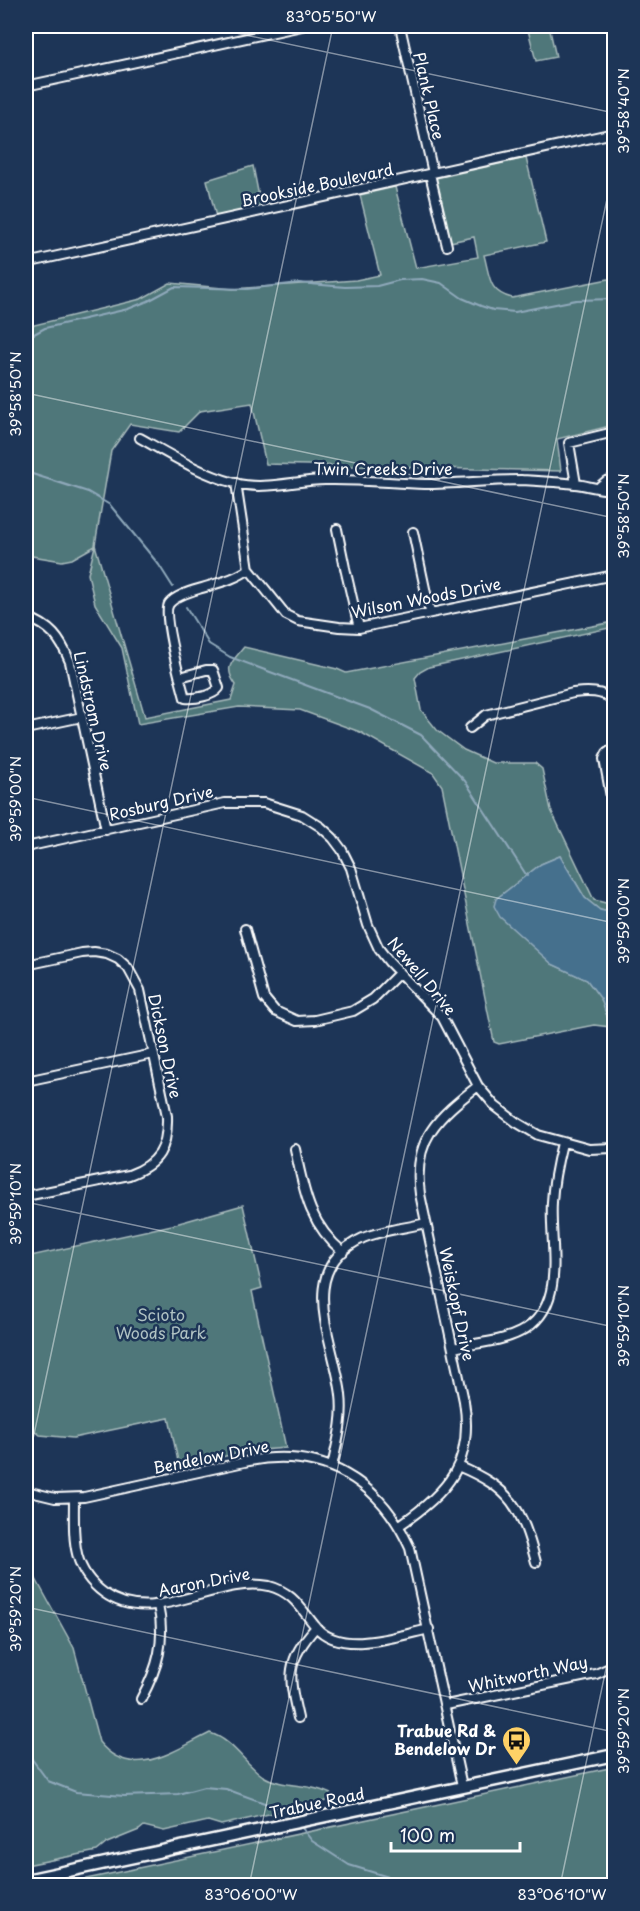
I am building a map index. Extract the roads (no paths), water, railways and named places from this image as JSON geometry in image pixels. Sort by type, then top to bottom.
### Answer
[{"type":"main road","name":"Trabue Road","points":[[26,1880],[615,1755]]},
{"type":"street","points":[[26,86],[302,26]]},
{"type":"street","name":"Plank Place","points":[[400,26],[447,246]]},
{"type":"street","name":"Brookside Boulevard","points":[[26,263],[615,134]]},
{"type":"street","points":[[576,484],[568,442],[615,432]]},
{"type":"street","name":"Twin Creeks Drive","points":[[140,438],[180,460],[236,483],[250,485],[290,485],[315,480],[426,484],[520,480],[592,487],[615,480]]},
{"type":"street","points":[[180,677],[213,670],[219,688],[215,693],[185,699],[180,677],[167,616],[170,603],[193,591],[239,576],[249,569],[236,483]]},
{"type":"street","name":"Twin Creeks Drive","points":[[600,486],[607,490],[615,489]]},
{"type":"street","points":[[337,529],[359,628]]},
{"type":"street","points":[[413,532],[430,612]]},
{"type":"street","name":"Wilson Woods Drive","points":[[249,569],[286,615],[316,625],[359,628],[609,576]]},
{"type":"street","name":"Lindstrom Drive","points":[[26,617],[50,630],[63,644],[70,662],[106,830]]},
{"type":"street","points":[[470,728],[486,715],[573,693],[588,691],[600,693],[615,700]]},
{"type":"street","points":[[26,729],[81,717]]},
{"type":"street","points":[[615,748],[607,753],[604,759],[615,813]]},
{"type":"street","name":"Rosburg Drive","points":[[26,847],[225,803],[264,802],[302,815]]},
{"type":"street","name":"Newell Drive","points":[[302,815],[321,827],[342,850],[351,868],[368,925],[379,949],[442,1017],[478,1086],[495,1106],[538,1135],[589,1149],[615,1148]]},
{"type":"street","points":[[245,929],[264,998],[275,1011],[297,1021],[315,1020],[353,1011],[373,999],[399,973]]},
{"type":"street","name":"Dickson Drive","points":[[26,965],[82,953],[107,954],[118,959],[128,968],[140,990],[167,1116],[165,1143],[160,1154],[150,1164],[129,1175],[26,1196]]},
{"type":"street","points":[[26,1081],[153,1054]]},
{"type":"street","name":"Weiskopf Drive","points":[[400,1525],[443,1491],[458,1466],[464,1444],[466,1418],[418,1182],[418,1167],[423,1145],[430,1131],[441,1117],[478,1086]]},
{"type":"street","points":[[453,1348],[519,1333],[536,1320],[549,1302],[554,1274],[552,1203],[556,1168],[562,1143]]},
{"type":"street","points":[[295,1149],[304,1193],[313,1216],[325,1236],[343,1252]]},
{"type":"street","points":[[332,1467],[341,1429],[341,1393],[322,1296],[330,1268],[343,1252],[364,1238],[426,1223]]},
{"type":"street","name":"Bendelow Drive","points":[[26,1491],[74,1498],[267,1458],[304,1459],[332,1467],[370,1490],[400,1525],[410,1548],[462,1786]]},
{"type":"street","points":[[458,1466],[492,1482],[512,1501],[520,1514],[536,1562]]},
{"type":"street","name":"Aaron Drive","points":[[74,1498],[74,1549],[82,1569],[102,1592],[118,1601],[137,1605],[158,1605],[243,1586],[266,1586],[286,1593],[297,1601],[316,1628]]},
{"type":"street","points":[[141,1699],[153,1677],[160,1653],[162,1622],[158,1605]]},
{"type":"street","points":[[298,1718],[290,1673],[297,1652],[316,1628],[332,1638],[356,1643],[429,1629]]},
{"type":"street","name":"Whitworth Way","points":[[446,1705],[596,1674],[615,1666]]},
{"type":"water","points":[[560,856],[585,898],[600,910],[614,913],[614,1060],[611,1027],[601,999],[587,980],[552,964],[500,917],[494,906],[496,899],[541,864]]},
{"type":"waterway","points":[[26,335],[34,334],[45,328],[128,309],[174,287],[247,289],[299,283],[345,287],[377,286],[400,280],[422,279],[441,283],[462,298],[481,306],[493,310],[515,312],[576,300],[614,299]]},
{"type":"waterway","points":[[26,472],[88,492],[110,505],[159,565],[173,587]]},
{"type":"waterway","points":[[186,607],[209,644],[230,657],[370,709],[421,735],[465,781],[527,876]]},
{"type":"waterway","points":[[26,1751],[48,1781],[76,1792],[124,1796],[178,1794],[204,1787],[226,1789],[289,1812],[295,1820]]},
{"type":"waterway","points":[[299,1824],[312,1841],[349,1865],[418,1886]]},
{"type":"waterway","points":[[450,1886],[465,1879],[480,1886]]},
{"type":"place","name":"Trabue Rd & Bendelow Dr","points":[[517,1766]]},
{"type":"park label","name":"Scioto Woods Park","points":[[161,1324]]}]
